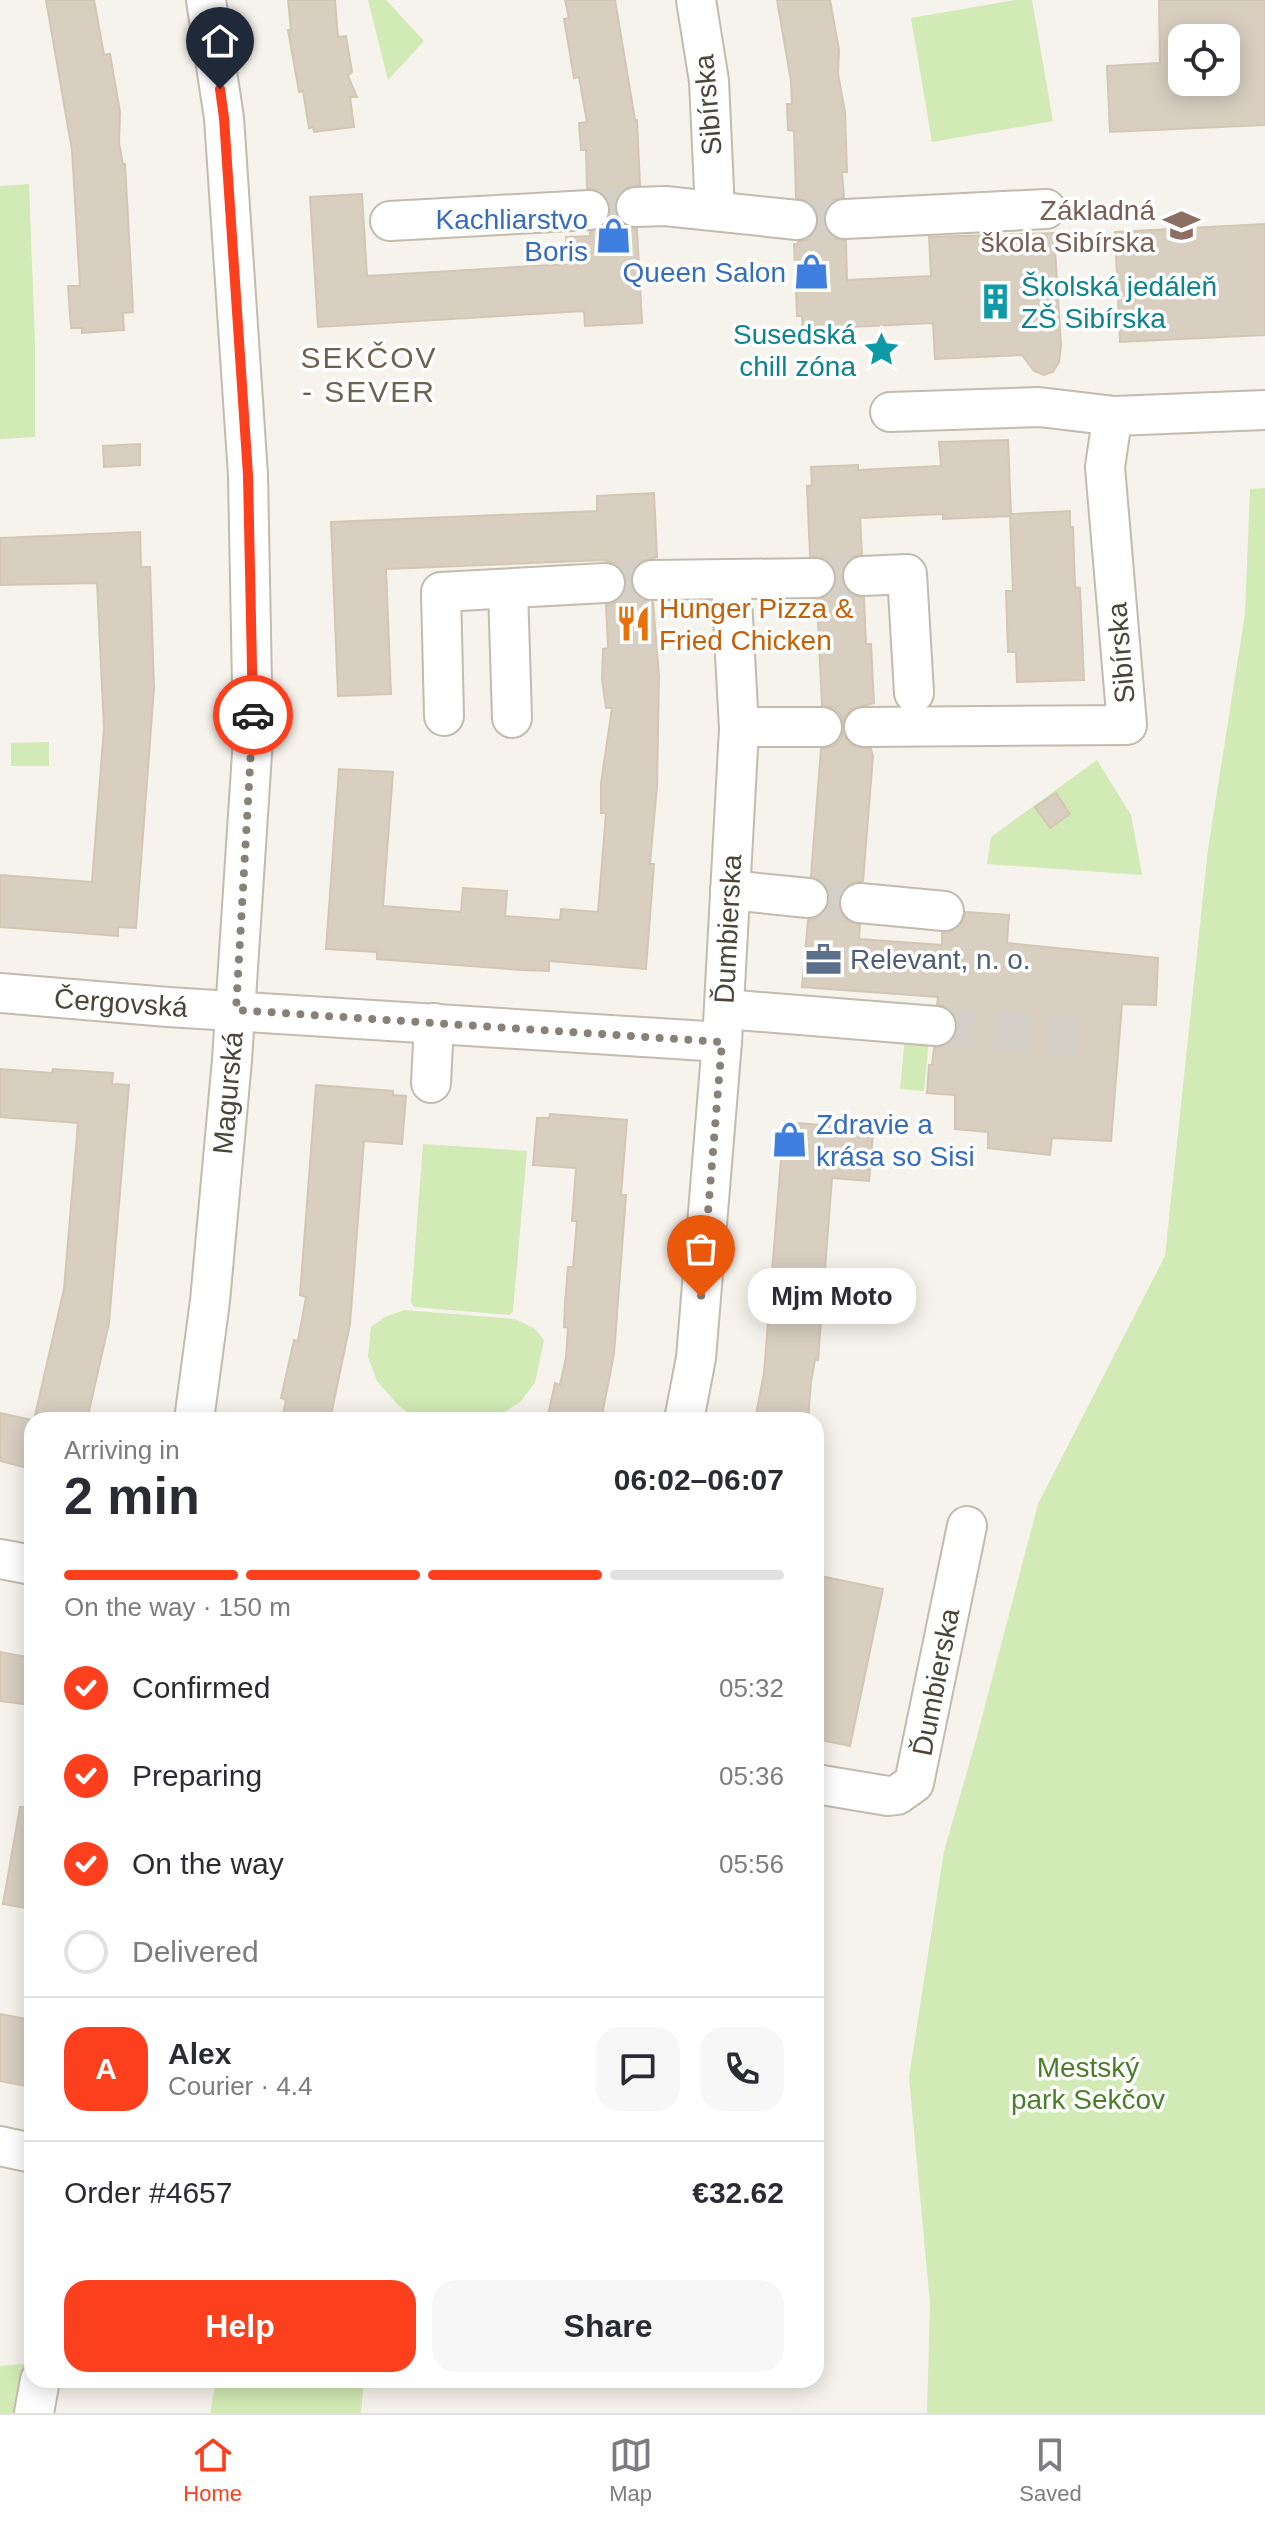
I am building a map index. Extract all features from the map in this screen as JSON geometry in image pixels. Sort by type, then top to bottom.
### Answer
[{"type":"street","name":"Magurská","points":[[195,1412],[210,1301],[236,1010],[253,738],[248,475],[224,118],[206,0]]},
{"type":"street","name":"Sibírska","points":[[696,0],[709,81],[715,211]]},
{"type":"street","points":[[636,207],[665,206],[797,220]]},
{"type":"street","points":[[845,219],[1046,209]]},
{"type":"street","points":[[390,221],[589,210]]},
{"type":"street","points":[[895,412],[1039,407],[1115,416],[1265,410]]},
{"type":"street","name":"Sibírska","points":[[864,727],[1127,725],[1105,467],[1115,416]]},
{"type":"street","points":[[863,576],[907,574],[914,693]]},
{"type":"street","points":[[652,580],[815,578]]},
{"type":"street","name":"Ďumbierska","points":[[686,1412],[696,1358],[723,1026],[739,727],[731,580]]},
{"type":"street","points":[[444,716],[441,592],[605,583]]},
{"type":"street","points":[[508,589],[512,718]]},
{"type":"street","points":[[739,727],[822,727]]},
{"type":"street","points":[[730,890],[808,898]]},
{"type":"street","points":[[860,903],[944,911]]},
{"type":"street","name":"Čergovská","points":[[0,993],[434,1023],[936,1026]]},
{"type":"street","points":[[431,1083],[434,1023]]},
{"type":"street","name":"Ďumbierska","points":[[824,1785],[888,1796],[897,1795],[914,1783],[967,1526]]},
{"type":"street","points":[[0,1559],[24,1564]]},
{"type":"street","points":[[0,2146],[24,2151]]},
{"type":"street","points":[[34,2413],[39,2388]]},
{"type":"green space","points":[[368,0],[386,0],[424,41],[388,80]]},
{"type":"green space","points":[[1015,0],[1032,0],[1053,121],[932,142],[911,18]]},
{"type":"green space","points":[[29,184],[35,437],[0,439],[0,186]]},
{"type":"green space","name":"Mestský park Sekčov","points":[[1265,488],[1265,2413],[927,2413],[930,2304],[909,2077],[944,1851],[1038,1504],[1165,1256],[1208,849],[1245,614],[1250,489]]},
{"type":"green space","points":[[49,742],[49,766],[11,766],[11,743]]},
{"type":"green space","points":[[1097,760],[1131,815],[1142,875],[987,864],[991,837]]},
{"type":"green space","points":[[905,1037],[929,1039],[924,1091],[900,1089]]},
{"type":"green space","points":[[423,1144],[527,1151],[513,1311],[510,1315],[414,1307],[411,1302]]},
{"type":"green space","points":[[404,1310],[515,1319],[535,1329],[544,1340],[535,1383],[520,1402],[504,1412],[408,1412],[377,1381],[368,1357],[371,1327],[385,1317]]},
{"type":"green space","points":[[24,2364],[24,2388],[32,2388],[31,2413],[0,2413],[0,2366]]},
{"type":"green space","points":[[215,2388],[363,2388],[361,2413],[210,2413]]},
{"type":"building","points":[[46,0],[94,0],[104,55],[110,54],[120,112],[119,143],[125,164],[132,290],[133,312],[123,313],[124,330],[82,333],[82,328],[71,328],[68,286],[80,286],[72,150]]},
{"type":"building","points":[[288,0],[335,0],[338,37],[346,36],[352,72],[348,76],[357,97],[350,97],[354,127],[314,132],[313,127],[309,128],[288,30],[291,30]]},
{"type":"building","points":[[565,0],[615,0],[637,120],[640,185],[624,189],[616,197],[614,209],[625,226],[637,229],[642,323],[585,326],[584,311],[318,327],[310,197],[362,194],[367,276],[568,264],[566,237],[590,236],[590,232],[600,229],[608,221],[611,210],[608,199],[600,191],[587,188],[586,150],[581,150],[579,123],[587,122],[579,77],[574,78],[564,19],[569,18]]},
{"type":"building","points":[[777,0],[830,0],[839,50],[838,74],[845,112],[847,172],[842,172],[844,197],[834,200],[826,208],[823,221],[834,238],[846,241],[847,280],[931,276],[929,237],[1054,233],[1061,346],[1059,362],[1053,372],[1044,375],[1034,371],[1022,355],[935,359],[933,323],[850,327],[850,331],[803,334],[802,316],[797,316],[794,244],[814,234],[819,222],[817,210],[811,203],[796,198],[794,131],[788,130],[787,104],[792,104],[791,81]]},
{"type":"building","points":[[1159,0],[1265,0],[1265,125],[1110,132],[1107,66],[1160,63]]},
{"type":"building","points":[[1265,224],[1265,335],[1120,342],[1115,232]]},
{"type":"building","points":[[1008,440],[1011,514],[1070,511],[1075,587],[1080,588],[1084,680],[1017,682],[1016,652],[1008,652],[1006,591],[1013,591],[1010,516],[943,519],[943,514],[860,518],[862,554],[852,557],[844,565],[841,578],[852,595],[864,598],[866,644],[871,644],[874,703],[852,709],[843,723],[841,715],[834,708],[822,705],[817,600],[834,589],[837,577],[826,559],[810,556],[807,486],[812,485],[811,467],[858,465],[858,470],[941,466],[939,442]]},
{"type":"building","points":[[140,444],[140,465],[104,467],[103,446]]},
{"type":"building","points":[[654,493],[657,557],[640,562],[633,569],[630,580],[633,591],[641,599],[653,602],[659,676],[657,786],[650,864],[654,864],[646,969],[549,961],[549,971],[522,970],[377,959],[377,952],[326,949],[339,769],[393,772],[383,906],[461,912],[463,888],[507,891],[505,916],[560,920],[561,909],[598,912],[606,813],[601,813],[601,783],[612,708],[606,708],[602,679],[603,649],[608,648],[606,605],[618,601],[627,583],[623,570],[604,560],[386,569],[391,694],[338,696],[331,522],[597,511],[597,496]]},
{"type":"building","points":[[140,532],[141,567],[150,567],[154,688],[136,928],[118,927],[118,936],[0,927],[0,875],[92,882],[104,728],[97,583],[0,585],[0,538]]},
{"type":"building","points":[[843,731],[853,746],[871,749],[873,756],[863,881],[852,883],[843,890],[838,902],[847,920],[860,925],[859,939],[942,945],[942,933],[952,931],[961,924],[966,912],[1009,915],[1007,943],[1158,958],[1156,1005],[1122,1004],[1111,1141],[1052,1138],[1050,1155],[988,1148],[988,1132],[955,1129],[955,1095],[927,1093],[934,1048],[946,1045],[958,1029],[955,1016],[948,1008],[937,1004],[938,997],[802,987],[808,920],[818,918],[830,899],[828,888],[811,876],[821,749],[834,746],[841,739]]},
{"type":"building","points":[[1056,793],[1070,814],[1050,828],[1035,807]]},
{"type":"building","points":[[0,1069],[113,1073],[112,1084],[129,1085],[109,1323],[89,1412],[36,1412],[64,1289],[78,1123],[0,1117]]},
{"type":"building","points":[[316,1085],[393,1091],[393,1095],[406,1096],[402,1144],[364,1141],[350,1324],[332,1412],[284,1412],[286,1400],[281,1398],[294,1340],[298,1341],[306,1297],[300,1295]]},
{"type":"building","points":[[550,1114],[627,1120],[621,1195],[626,1195],[614,1354],[603,1412],[549,1412],[555,1383],[560,1385],[566,1357],[568,1328],[564,1327],[565,1303],[568,1267],[573,1267],[577,1221],[572,1221],[576,1168],[533,1165],[537,1118],[549,1118]]},
{"type":"building","points":[[784,1122],[861,1128],[860,1133],[873,1134],[869,1181],[832,1178],[818,1360],[815,1360],[811,1382],[809,1412],[757,1412],[764,1373]]},
{"type":"building","points":[[0,1413],[24,1418],[24,1467],[0,1461]]},
{"type":"building","points":[[824,1577],[883,1589],[850,1746],[824,1741]]},
{"type":"building","points":[[0,1652],[24,1656],[24,1704],[0,1701]]},
{"type":"building","points":[[20,1807],[24,1807],[24,1908],[3,1904]]},
{"type":"building","points":[[0,2014],[24,2018],[24,2086],[0,2081]]},
{"type":"tunnel","points":[[589,210],[636,207]]},
{"type":"tunnel","points":[[797,220],[845,219]]},
{"type":"tunnel","points":[[815,578],[863,576]]},
{"type":"tunnel","points":[[605,583],[652,580]]},
{"type":"tunnel","points":[[808,898],[860,903]]},
{"type":"tunnel","points":[[936,1026],[1076,1037]]},
{"type":"way so far","points":[[253,715],[236,1010],[722,1042],[701,1297]]},
{"type":"place","name":"Základná škola Sibírska","points":[[1181,226]]},
{"type":"place","name":"Kachliarstvo Boris","points":[[614,235]]},
{"type":"place","name":"Queen Salon","points":[[812,272]]},
{"type":"place","name":"Školská jedáleň ZŠ Sibírska","points":[[995,302]]},
{"type":"place","name":"Susedská chill zóna","points":[[882,350]]},
{"type":"place","name":"Hunger Pizza & Fried Chicken","points":[[633,624]]},
{"type":"place","name":"Relevant, n. o.","points":[[824,959]]},
{"type":"place","name":"Zdravie a krása so Sisi","points":[[790,1140]]},
{"type":"place","name":"Mjm Moto","points":[[701,1297]]},
{"type":"district","name":"SEKČOV - SEVER","points":[[369,374]]},
{"type":"route","points":[[220,89],[248,475],[253,715]]}]
